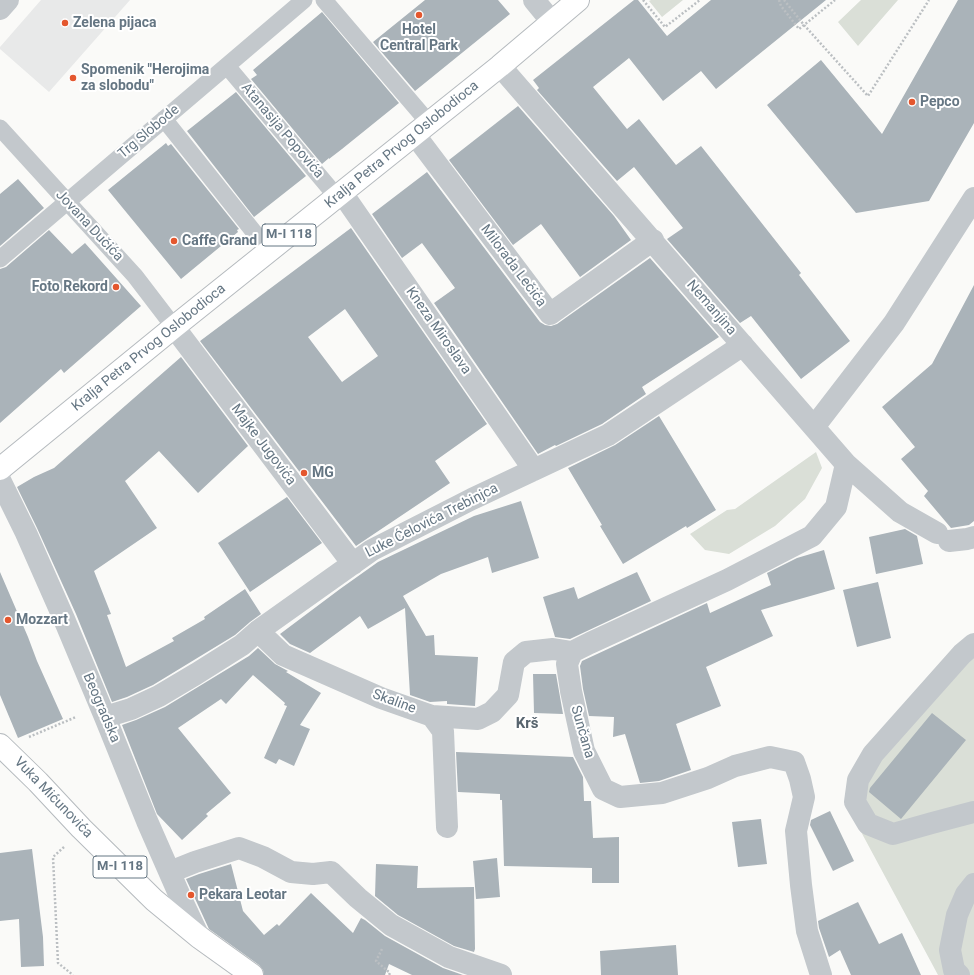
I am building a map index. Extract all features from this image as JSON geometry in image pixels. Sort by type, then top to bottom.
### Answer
[{"type":"main road","name":"Kralja Petra Prvog Oslobodioca","points":[[0,469],[174,327],[500,66],[578,0]]},
{"type":"main road","name":"Vuka Mićunovića","points":[[0,744],[81,828],[154,900],[199,937],[252,975]]},
{"type":"street","points":[[0,9],[8,0]]},
{"type":"street","name":"Trg Slobode","points":[[0,260],[304,0]]},
{"type":"street","points":[[324,0],[422,129]]},
{"type":"street","points":[[534,0],[552,22]]},
{"type":"street","name":"Atanasija Popovića","points":[[227,66],[340,195]]},
{"type":"street","name":"Nemanjina","points":[[500,66],[653,240],[846,464],[900,512],[943,537],[967,539],[974,537]]},
{"type":"street","points":[[164,119],[269,251]]},
{"type":"street","name":"Jovana Dučića","points":[[0,128],[135,276],[174,327]]},
{"type":"street","name":"Milorada Lečića","points":[[422,129],[550,314],[653,240]]},
{"type":"street","name":"Kneza Miroslava","points":[[340,195],[534,470]]},
{"type":"street","points":[[814,427],[894,323],[974,198]]},
{"type":"street","name":"Majke Jugovića","points":[[174,327],[352,564]]},
{"type":"street","name":"Luke Ćelovića Trebinjca","points":[[103,712],[131,709],[159,696],[242,644],[372,550],[472,499],[608,435],[743,345]]},
{"type":"street","points":[[432,716],[478,719],[492,712],[508,695],[514,662],[526,652],[553,649],[572,652],[727,580],[812,536],[836,507],[846,464]]},
{"type":"street","name":"Beogradska","points":[[0,480],[64,619],[147,821],[199,937]]},
{"type":"street","name":"Skaline","points":[[258,631],[283,656],[381,698],[432,716],[443,731],[447,827]]},
{"type":"street","points":[[974,644],[962,654],[873,754],[858,780],[855,802],[868,824],[893,834],[932,822],[974,812]]},
{"type":"street","name":"Sunčana","points":[[572,652],[567,664],[571,691],[584,751],[603,789],[620,796],[662,793],[708,778],[735,766],[770,757],[794,762],[804,797],[796,831],[801,886],[807,931],[821,975]]},
{"type":"street","points":[[170,872],[195,862],[239,848],[263,857],[291,872],[313,874],[331,872],[358,898],[392,925],[449,957],[501,975]]},
{"type":"street","points":[[959,975],[954,970],[950,950],[957,915],[966,894],[974,884]]},
{"type":"street","points":[[807,931],[812,975]]},
{"type":"path","points":[[643,0],[665,27],[700,0]]},
{"type":"path","points":[[779,0],[781,6],[800,29],[835,0]]},
{"type":"path","points":[[784,0],[804,25],[868,96],[929,0]]},
{"type":"path","points":[[24,739],[103,712]]},
{"type":"path","points":[[64,846],[53,857],[58,964],[73,975]]},
{"type":"shaded area","name":"Zelena pijaca","points":[[41,0],[130,0],[49,92],[0,49],[0,47]]},
{"type":"shaded area","points":[[683,0],[662,17],[649,1]]},
{"type":"shaded area","points":[[861,0],[898,0],[858,46],[838,22]]},
{"type":"shaded area","points":[[816,452],[822,468],[805,499],[775,526],[729,554],[705,550],[690,534],[727,510],[735,509]]},
{"type":"shaded area","points":[[974,650],[974,975],[938,975],[845,802],[927,701]]},
{"type":"building","points":[[425,0],[498,0],[510,14],[415,91],[373,42]]},
{"type":"building","points":[[634,0],[638,0],[667,36],[711,0],[826,0],[716,89],[701,71],[663,101],[629,58],[593,87],[627,129],[639,119],[676,165],[701,146],[801,273],[799,275],[850,341],[801,379],[751,316],[740,323],[667,239],[683,228],[634,167],[617,181],[537,90],[539,88],[533,80]]},
{"type":"building","points":[[958,0],[974,0],[974,123],[929,201],[856,213],[767,105],[821,60],[882,134]]},
{"type":"building","points":[[322,12],[399,103],[322,164],[251,79],[257,75],[253,70]]},
{"type":"building","points":[[236,92],[306,176],[254,217],[187,131]]},
{"type":"building","points":[[518,106],[614,216],[631,240],[580,277],[541,224],[513,245],[449,160]]},
{"type":"building","points":[[166,143],[168,146],[171,144],[239,229],[237,230],[238,232],[181,279],[108,190]]},
{"type":"building","points":[[427,172],[540,322],[545,325],[551,326],[557,324],[650,258],[719,337],[642,387],[646,394],[602,424],[538,454],[434,303],[455,288],[422,243],[402,258],[372,214]]},
{"type":"building","points":[[18,179],[44,208],[0,246],[0,194]]},
{"type":"building","points":[[351,228],[487,424],[435,461],[450,483],[356,546],[200,341]],"holes":[[[345,309],[378,356],[342,382],[308,337]]]},
{"type":"building","points":[[49,230],[72,254],[85,243],[141,306],[64,373],[61,369],[0,423],[0,269],[6,267]]},
{"type":"building","points":[[974,285],[974,521],[969,525],[951,528],[924,496],[928,491],[901,459],[915,447],[882,407],[932,364]]},
{"type":"building","points":[[181,357],[248,446],[198,493],[159,451],[125,481],[157,528],[94,571],[111,614],[107,615],[126,667],[174,641],[172,638],[205,619],[204,617],[245,589],[261,614],[235,635],[153,685],[112,702],[76,614],[17,487],[54,468]]},
{"type":"building","points":[[659,416],[716,510],[687,528],[686,526],[623,564],[568,468],[615,445]]},
{"type":"building","points":[[287,497],[322,543],[250,592],[218,543]]},
{"type":"building","points":[[521,501],[539,558],[492,573],[488,557],[441,574],[403,596],[426,636],[434,635],[435,655],[478,657],[475,706],[447,704],[447,701],[430,702],[410,695],[405,608],[368,629],[360,616],[310,653],[290,644],[280,634],[378,562],[474,516]]},
{"type":"building","points":[[905,529],[917,536],[923,564],[876,574],[869,537]]},
{"type":"building","points":[[824,550],[835,589],[761,610],[773,636],[706,667],[721,706],[676,724],[691,770],[659,781],[640,783],[625,734],[613,737],[614,717],[589,716],[580,666],[582,661],[707,603],[710,613],[771,585],[767,573],[797,558]]},
{"type":"building","points":[[0,572],[63,719],[18,738],[0,695]]},
{"type":"building","points":[[637,572],[651,601],[570,639],[555,637],[543,597],[574,587],[578,599]]},
{"type":"building","points":[[878,582],[891,638],[857,647],[843,590]]},
{"type":"building","points":[[258,648],[275,664],[288,671],[286,672],[321,693],[300,725],[310,729],[294,766],[279,759],[276,764],[264,758],[287,706],[284,705],[285,703],[253,675],[226,704],[221,699],[178,728],[231,793],[206,814],[208,816],[182,840],[157,814],[122,725],[165,707],[249,656]]},
{"type":"building","points":[[533,674],[556,674],[563,714],[534,713]]},
{"type":"building","points":[[932,713],[966,740],[901,819],[869,792],[870,788]]},
{"type":"building","points":[[456,752],[573,757],[583,777],[584,801],[591,801],[593,838],[619,837],[619,883],[592,883],[592,868],[504,866],[502,800],[500,800],[500,794],[458,792]]},
{"type":"building","points":[[830,811],[854,861],[833,871],[810,825],[811,820]]},
{"type":"building","points":[[761,819],[767,864],[738,867],[732,822]]},
{"type":"building","points":[[32,849],[43,937],[44,966],[21,967],[19,919],[0,921],[0,853]]},
{"type":"building","points":[[497,858],[500,897],[476,899],[473,861]]},
{"type":"building","points":[[231,864],[243,911],[264,935],[277,924],[279,926],[311,893],[353,933],[361,918],[385,936],[443,968],[463,975],[412,975],[389,964],[385,975],[264,975],[263,970],[259,965],[209,929],[186,879]]},
{"type":"building","points":[[376,864],[418,866],[417,888],[474,887],[474,952],[454,946],[398,915],[375,896]]},
{"type":"building","points":[[858,902],[879,944],[902,933],[921,975],[851,975],[840,950],[829,957],[818,921]]},
{"type":"building","points":[[676,945],[678,975],[601,975],[600,951]]},
{"type":"place","name":"Hotel Central Park","points":[[419,15]]},
{"type":"place","name":"Zelena pijaca","points":[[65,23]]},
{"type":"place","name":"Spomenik \"Herojima za slobodu\"","points":[[73,78]]},
{"type":"place","name":"Pepco","points":[[912,102]]},
{"type":"place","name":"Caffe Grand","points":[[174,241]]},
{"type":"place","name":"Foto Rekord","points":[[116,287]]},
{"type":"place","name":"MG","points":[[304,473]]},
{"type":"place","name":"Mozzart","points":[[8,620]]},
{"type":"place","name":"Pekara Leotar","points":[[191,895]]},
{"type":"district","name":"Krš","points":[[527,724]]}]
